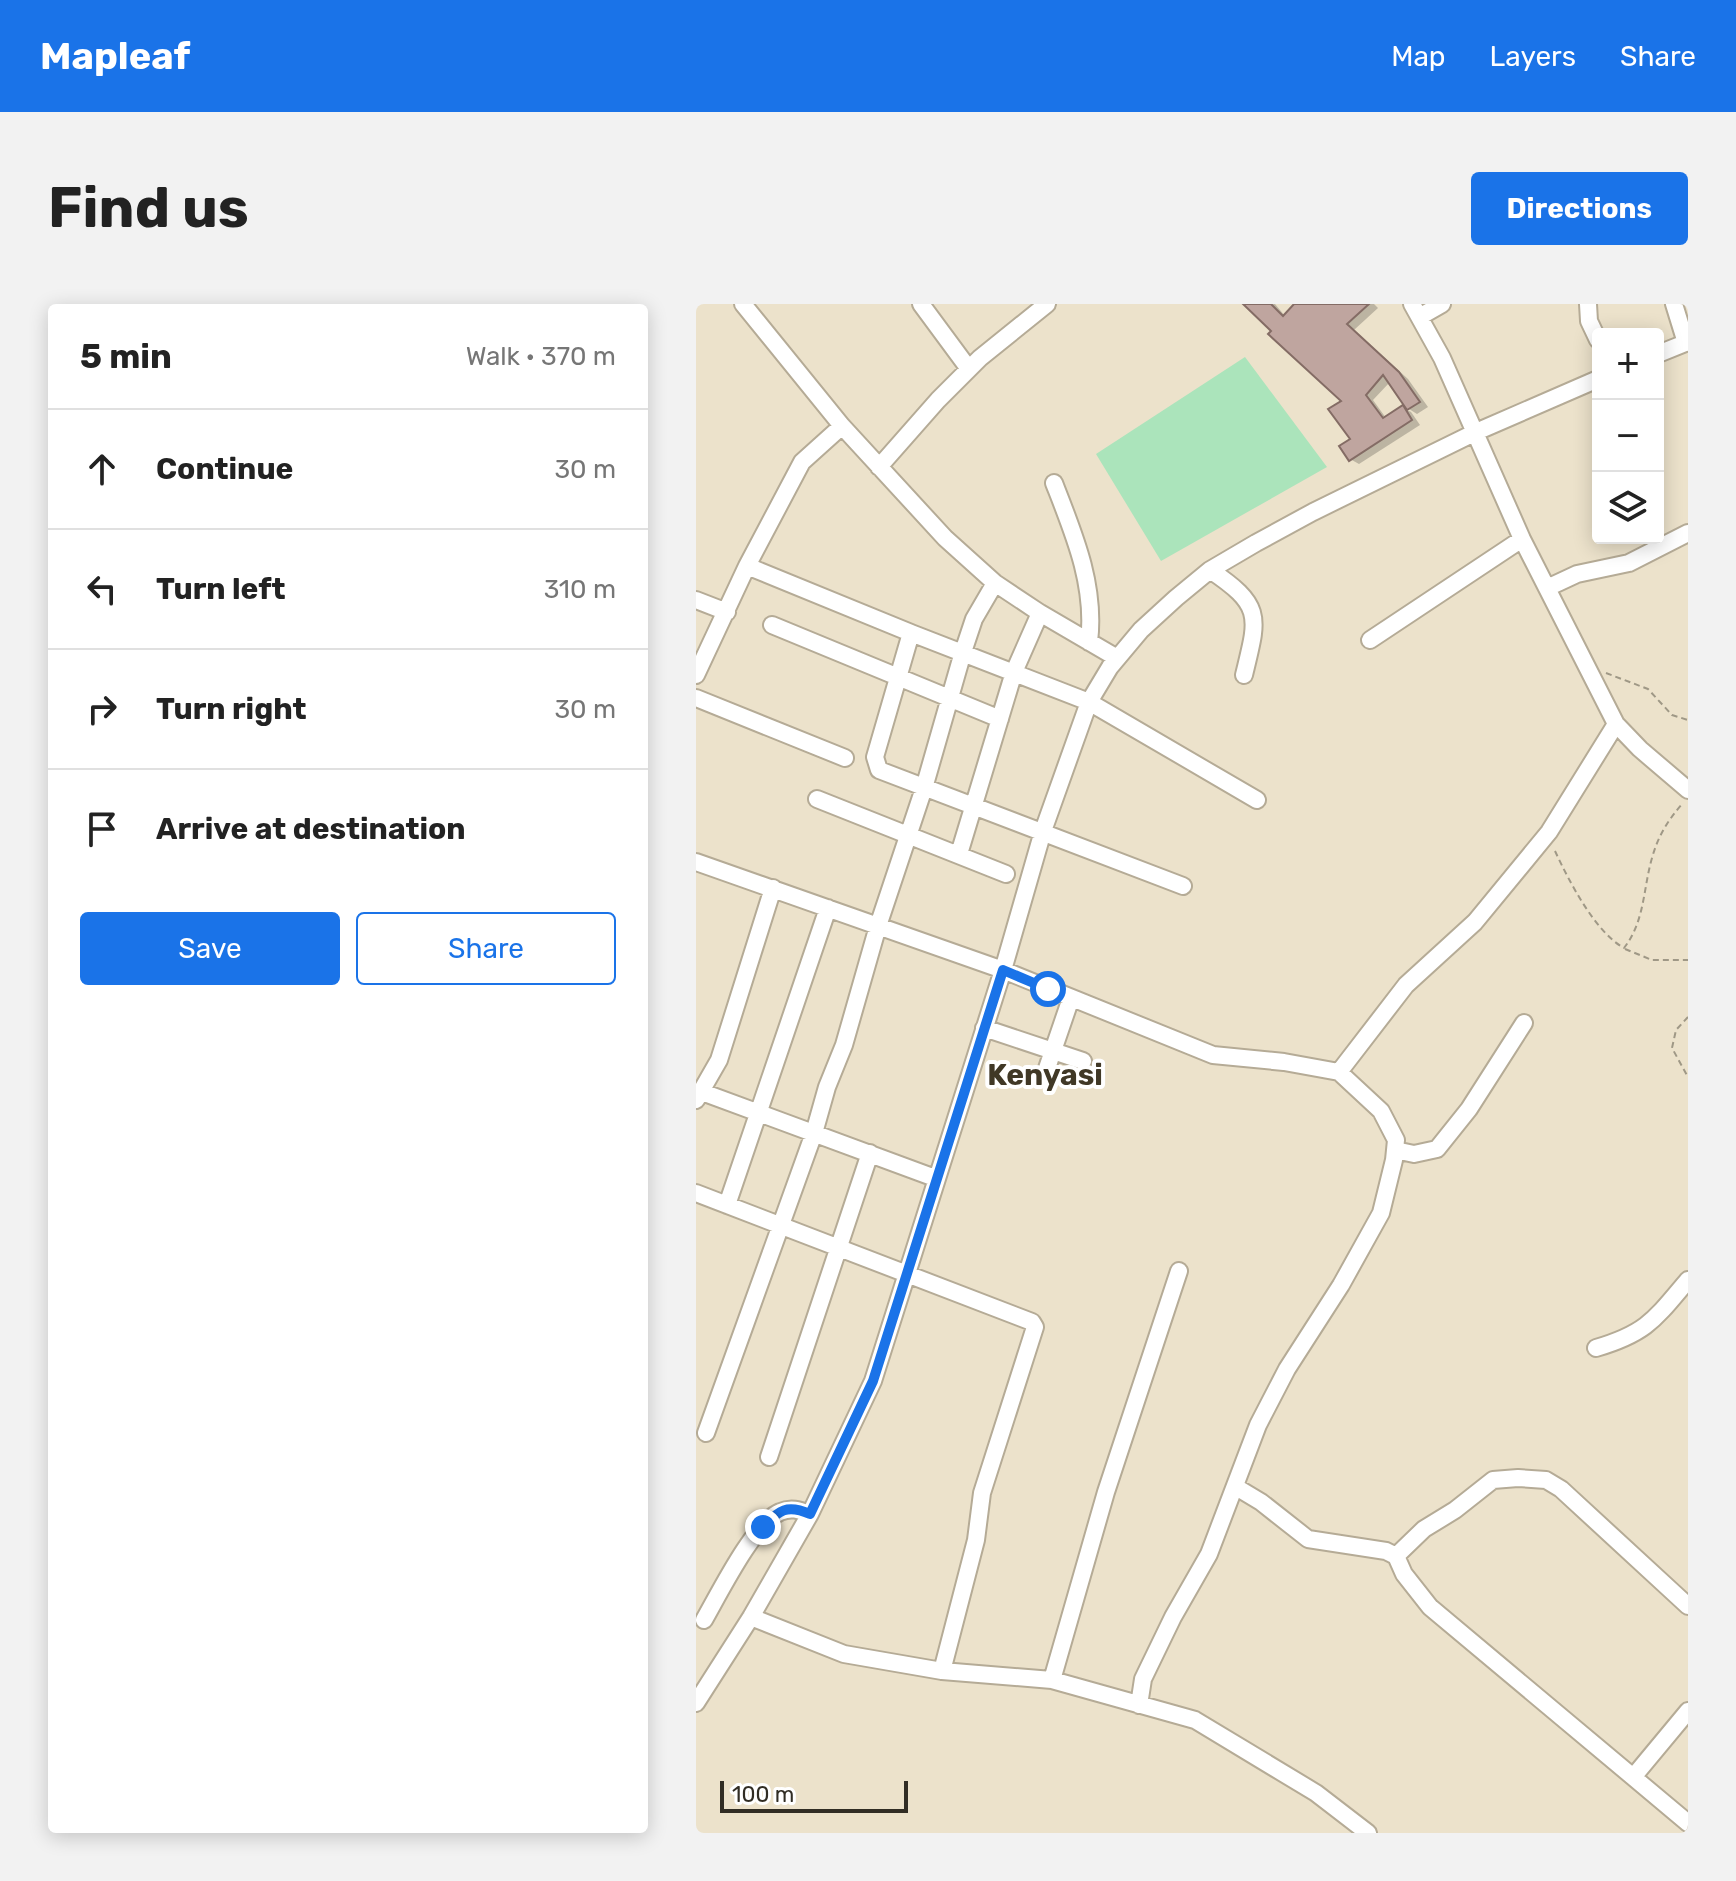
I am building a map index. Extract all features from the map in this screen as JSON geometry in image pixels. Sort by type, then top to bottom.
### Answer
[{"type":"street","points":[[743,304],[842,426],[945,538],[995,583],[1117,658]]},
{"type":"street","points":[[921,304],[969,369]]},
{"type":"street","points":[[879,467],[969,369],[1047,304]]},
{"type":"street","points":[[1442,304],[1417,310],[1476,432],[1522,539],[1616,724],[1688,793]]},
{"type":"street","points":[[1588,304],[1592,328]]},
{"type":"street","points":[[1664,352],[1687,343],[1674,304]]},
{"type":"street","points":[[696,1703],[751,1617],[810,1514],[873,1381],[1003,970],[1043,831],[1089,702],[1117,658],[1153,619],[1210,570],[1313,512],[1476,432],[1592,382]]},
{"type":"street","points":[[696,675],[747,566],[802,462],[842,426]]},
{"type":"street","points":[[1054,483],[1088,584],[1092,620],[1089,642]]},
{"type":"street","points":[[1547,588],[1577,574],[1629,563],[1688,533]]},
{"type":"street","points":[[1370,640],[1522,539]]},
{"type":"street","points":[[747,566],[1089,702],[1257,800]]},
{"type":"street","points":[[1210,570],[1237,588],[1251,607],[1255,627],[1244,675]]},
{"type":"street","points":[[706,1433],[844,1045],[974,619],[995,583]]},
{"type":"street","points":[[696,600],[727,612]]},
{"type":"street","points":[[959,854],[1014,672],[1040,613]]},
{"type":"street","points":[[772,625],[1000,719]]},
{"type":"street","points":[[911,633],[875,764],[879,770],[1183,886]]},
{"type":"street","points":[[696,698],[845,758]]},
{"type":"street","points":[[1339,1072],[1406,985],[1475,922],[1549,832],[1616,724]]},
{"type":"street","points":[[817,799],[1006,874]]},
{"type":"street","points":[[696,862],[1003,970],[1213,1055],[1284,1062],[1339,1072],[1381,1111],[1396,1140],[1381,1213],[1258,1425],[1209,1554],[1173,1617],[1143,1679],[1139,1705]]},
{"type":"street","points":[[773,888],[719,1060],[699,1096],[759,1113],[935,1178]]},
{"type":"street","points":[[727,1205],[828,908]]},
{"type":"street","points":[[1044,1077],[1071,998]]},
{"type":"street","points":[[1395,1150],[1414,1154],[1437,1149],[1469,1109],[1524,1023]]},
{"type":"street","points":[[984,1028],[1083,1061]]},
{"type":"street","points":[[769,1457],[870,1153]]},
{"type":"street","points":[[696,1193],[907,1272],[1032,1322],[1035,1327],[982,1493],[976,1540],[942,1671]]},
{"type":"street","points":[[1052,1680],[1106,1492],[1179,1271]]},
{"type":"street","points":[[1596,1348],[1626,1339],[1652,1323],[1688,1280]]},
{"type":"street","points":[[1396,1556],[1424,1529],[1455,1510],[1493,1480],[1546,1480],[1561,1489],[1688,1606]]},
{"type":"street","points":[[1236,1487],[1261,1502],[1308,1539],[1386,1551],[1396,1556],[1404,1574],[1430,1607],[1688,1823]]},
{"type":"street","points":[[704,1620],[750,1542],[776,1513],[796,1508],[810,1514]]},
{"type":"street","points":[[751,1617],[844,1654],[942,1671],[1052,1680],[1195,1720],[1316,1793],[1368,1833]]},
{"type":"street","points":[[1634,1776],[1688,1711]]},
{"type":"path","points":[[1589,670],[1610,674],[1648,689],[1672,715],[1688,720]]},
{"type":"path","points":[[1624,948],[1641,915],[1651,861],[1661,833],[1688,793]]},
{"type":"path","points":[[1549,832],[1555,852],[1592,917],[1614,943],[1652,960],[1688,960]]},
{"type":"path","points":[[1688,1017],[1676,1030],[1672,1048],[1688,1077]]},
{"type":"green space","points":[[1245,357],[1327,467],[1161,561],[1096,454]]},
{"type":"building","points":[[1243,304],[1271,304],[1283,316],[1294,304],[1369,304],[1347,324],[1399,372],[1420,402],[1407,410],[1383,375],[1366,395],[1383,418],[1403,405],[1412,420],[1349,461],[1339,446],[1350,439],[1328,409],[1341,401],[1268,334],[1271,331]]},
{"type":"district","name":"Kenyasi","points":[[1045,1075]]},
{"type":"route","points":[[763,1527],[776,1513],[787,1509],[796,1508],[810,1514],[873,1381],[1003,970],[1048,989]]}]
